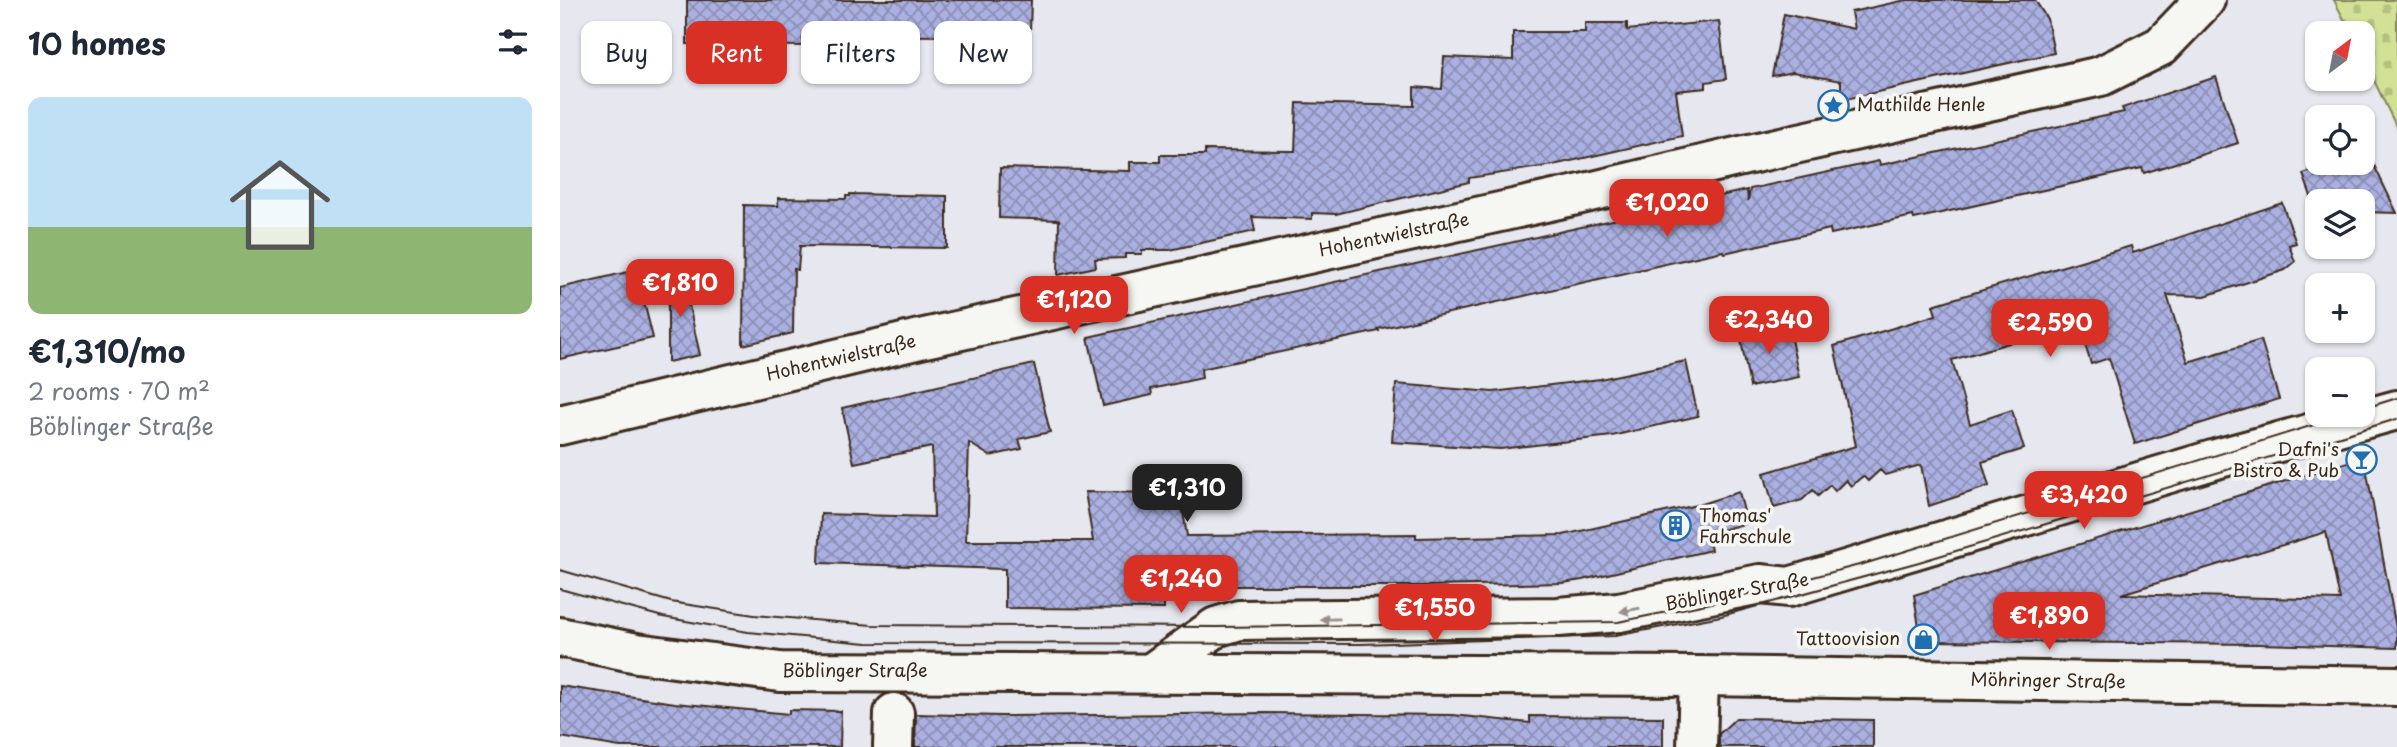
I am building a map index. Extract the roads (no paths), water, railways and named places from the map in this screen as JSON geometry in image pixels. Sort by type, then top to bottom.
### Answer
[{"type":"street","name":"Hohentwielstraße","points":[[560,425],[920,339],[1577,195],[2101,76],[2161,46],[2205,0]]},
{"type":"street","name":"Böblinger Straße","points":[[1153,672],[1216,627],[1239,620],[1558,617],[1619,612],[1769,584],[1789,587],[2216,459],[2396,415]]},
{"type":"street","name":"Böblinger Straße","points":[[560,637],[637,653],[780,672],[1699,676]]},
{"type":"street","name":"Möhringer Straße","points":[[1699,676],[2397,686]]},
{"type":"street","points":[[1697,747],[1699,676]]},
{"type":"tram line","points":[[2375,405],[2397,398]]},
{"type":"tram line","points":[[560,589],[663,617],[748,632],[867,643],[1361,644],[1615,636],[1721,616],[1919,562],[2397,419]]},
{"type":"tram line","points":[[560,570],[671,602],[754,615],[872,625],[1216,627],[1618,622],[1721,601],[1867,563],[2307,427]]},
{"type":"place","name":"Mathilde Henle","points":[[1834,105]]},
{"type":"place","name":"Dafni's Bistro & Pub","points":[[2362,460]]},
{"type":"place","name":"Thomas' Fahrschule","points":[[1676,526]]},
{"type":"place","name":"Tattoovision","points":[[1923,639]]}]
